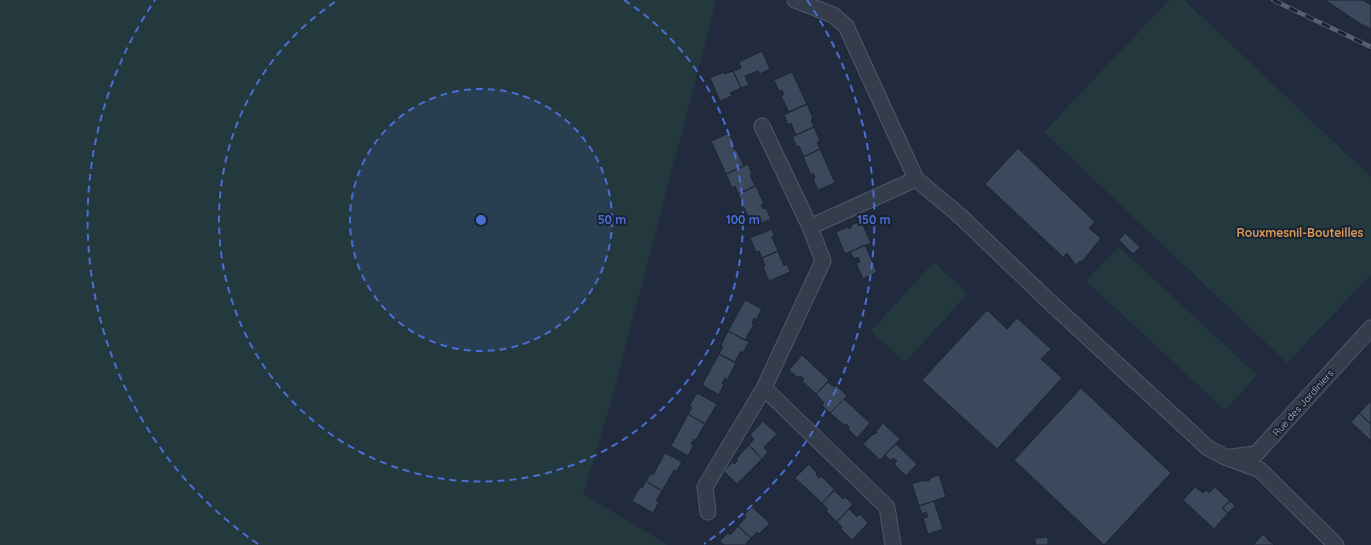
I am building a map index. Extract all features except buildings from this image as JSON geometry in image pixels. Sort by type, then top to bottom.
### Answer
[{"type":"street","points":[[795,0],[832,15],[846,26],[916,179],[959,215],[1054,306],[1208,448],[1225,457],[1260,470],[1336,545]]},
{"type":"street","points":[[708,512],[705,487],[764,388],[823,261],[810,227],[762,126]]},
{"type":"street","points":[[810,227],[916,179]]},
{"type":"street","name":"Rue des Jardiniers","points":[[1225,457],[1256,454],[1371,328]]},
{"type":"street","points":[[764,388],[887,507],[892,545]]},
{"type":"green space","points":[[0,0],[715,0],[714,10],[608,413],[583,494],[668,545],[0,545]]},
{"type":"green space","points":[[1169,0],[1184,0],[1371,177],[1371,275],[1287,363],[1044,132]]},
{"type":"green space","points":[[1119,247],[1257,375],[1225,410],[1086,281]]},
{"type":"green space","points":[[934,262],[968,294],[905,362],[871,331]]},
{"type":"railway","points":[[1273,0],[1371,47]]},
{"type":"district","name":"Rouxmesnil-Bouteilles","points":[[1300,232]]}]
